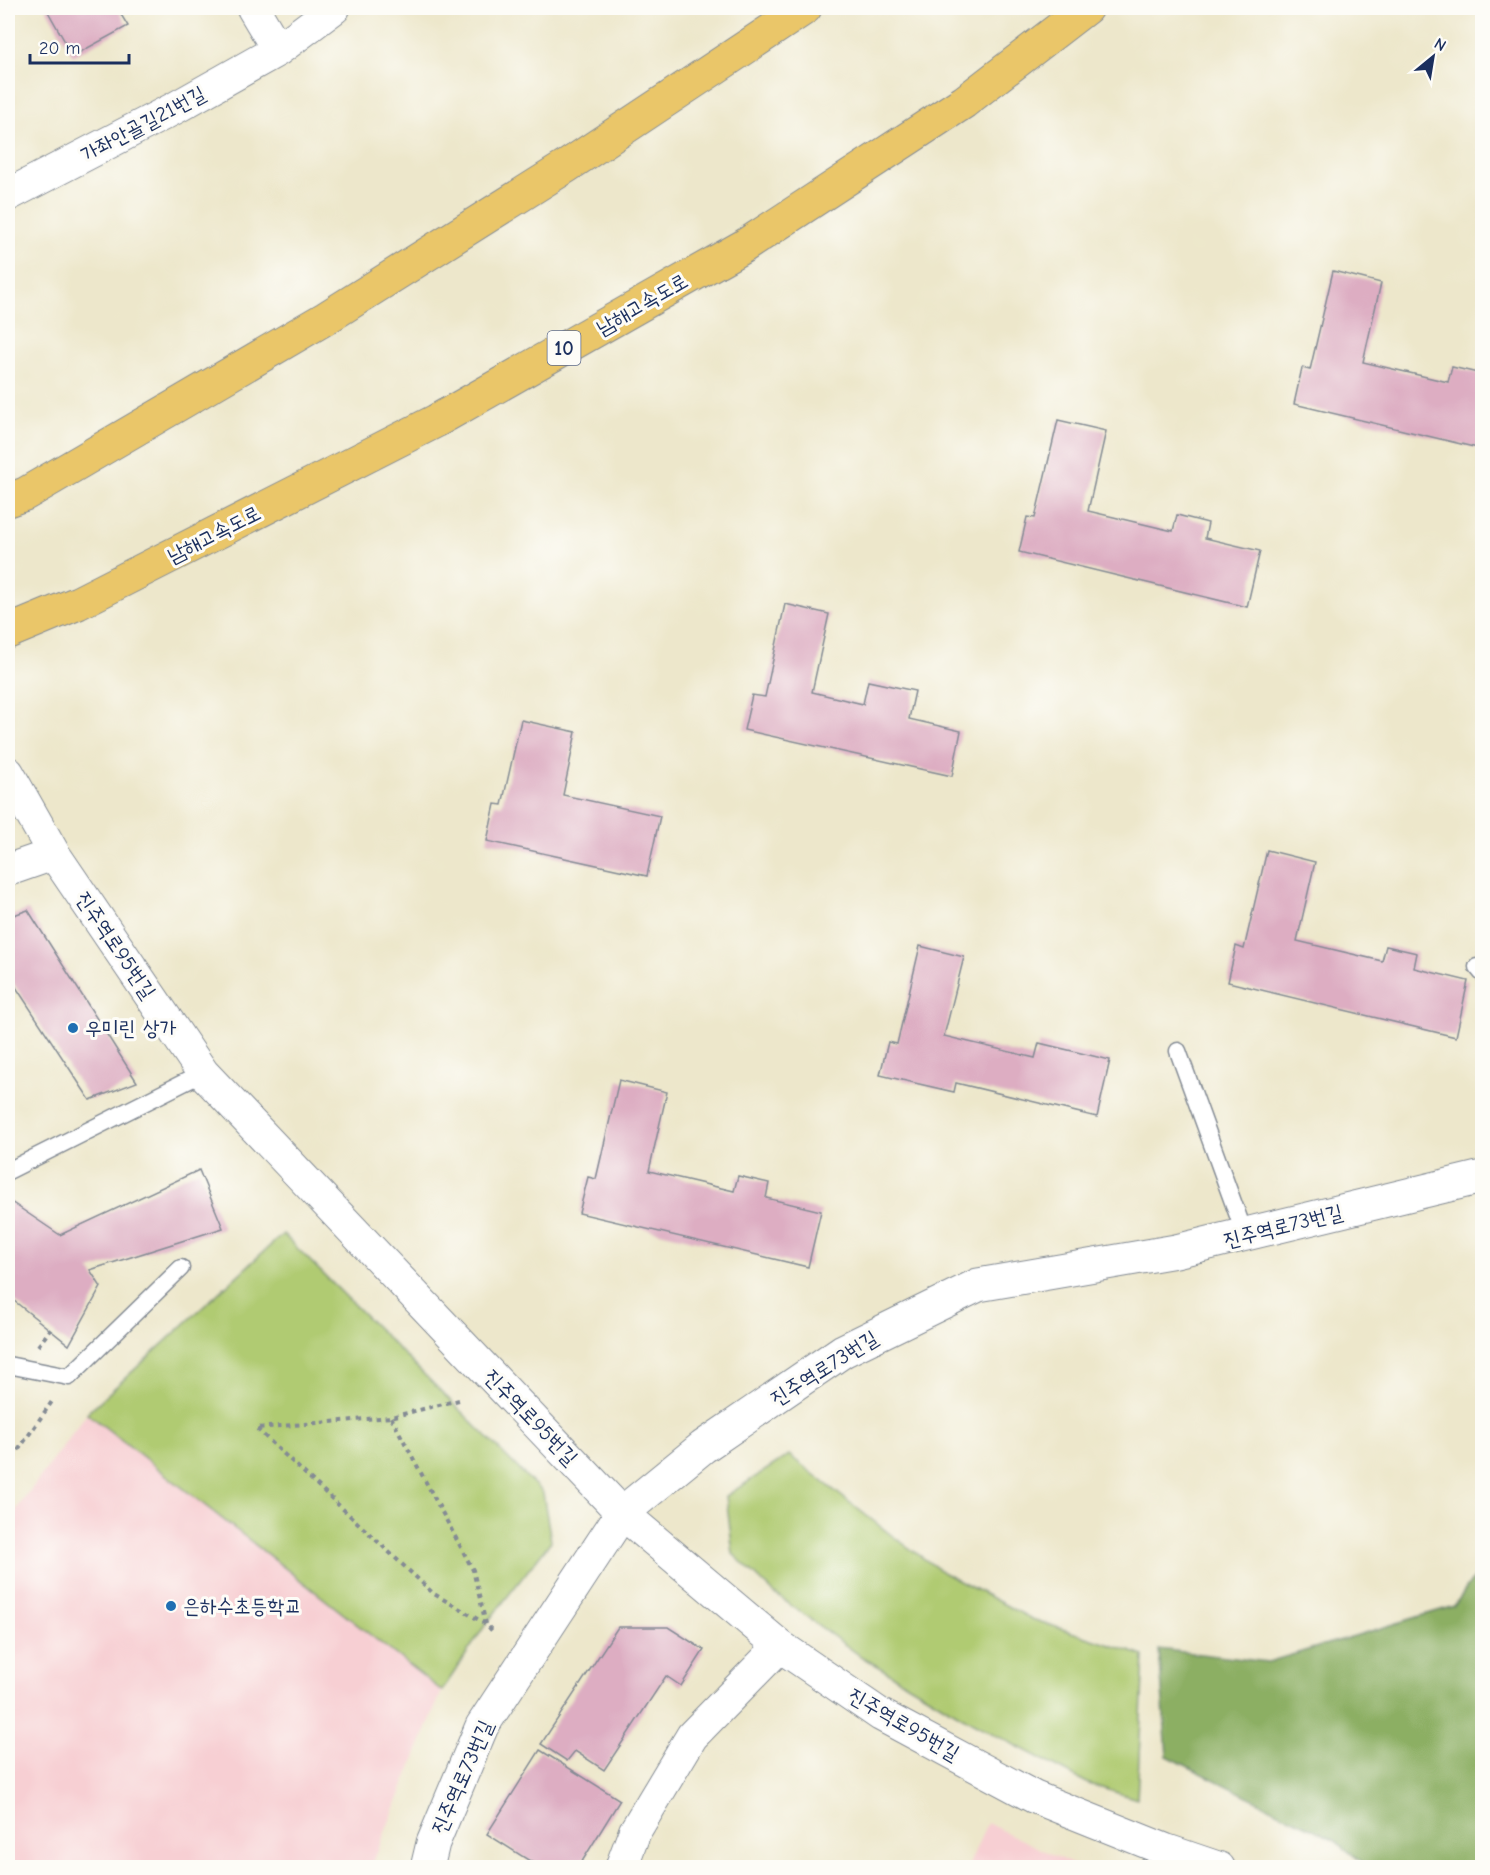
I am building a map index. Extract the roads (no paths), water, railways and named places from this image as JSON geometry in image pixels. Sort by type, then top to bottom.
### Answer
[{"type":"highway","points":[[8,500],[25,494],[326,318],[567,166],[805,8]]},
{"type":"highway","name":"남해고속도로","points":[[8,632],[78,603],[436,421],[744,246],[964,102],[1086,8]]},
{"type":"street","points":[[253,8],[278,50]]},
{"type":"street","name":"가좌안골길21번길","points":[[9,190],[175,108],[278,50],[334,8]]},
{"type":"street","name":"진주역로95번길","points":[[8,773],[54,854],[203,1073],[622,1513],[780,1647],[881,1715],[1034,1797],[1166,1850],[1219,1868]]},
{"type":"street","points":[[8,870],[54,854]]},
{"type":"street","name":"진주역로73번길","points":[[427,1868],[433,1843],[482,1726],[622,1513],[703,1447],[843,1351],[978,1285],[1176,1251],[1482,1177]]},
{"type":"street","points":[[621,1868],[635,1831],[692,1736],[780,1647]]},
{"type":"lane","points":[[1178,1051],[1245,1235]]},
{"type":"lane","points":[[8,1171],[203,1073]]},
{"type":"lane","points":[[8,1365],[69,1377],[181,1268]]},
{"type":"place","name":"우미린 상가","points":[[73,1028]]},
{"type":"place","name":"은하수초등학교","points":[[171,1606]]}]
